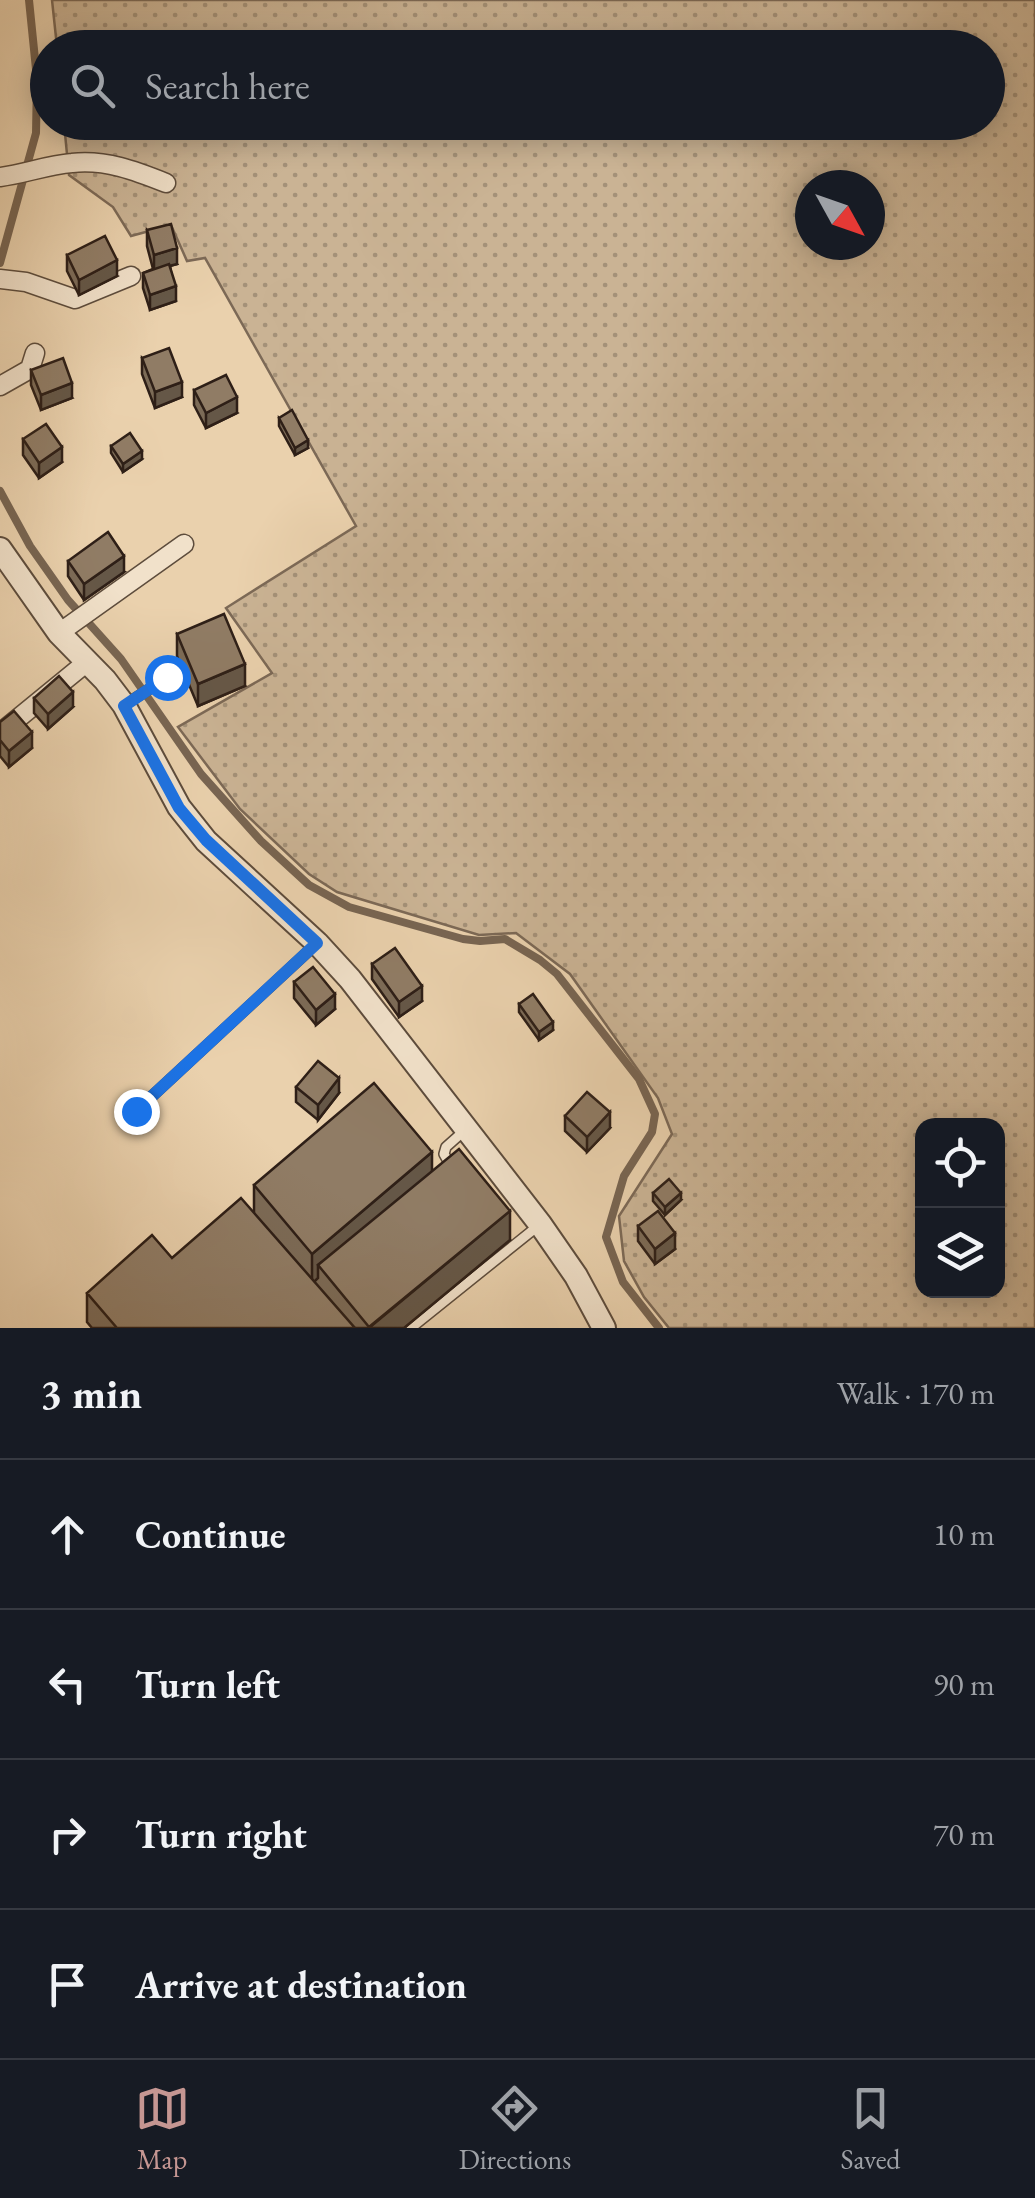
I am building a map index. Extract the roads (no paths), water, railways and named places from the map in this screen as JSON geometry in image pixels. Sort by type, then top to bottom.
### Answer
[{"type":"street","points":[[6,176],[73,162],[102,163],[166,182]]},
{"type":"street","points":[[6,279],[75,299],[130,276]]},
{"type":"street","points":[[0,386],[30,369],[35,352]]},
{"type":"street","points":[[63,630],[184,544]]},
{"type":"street","points":[[0,549],[87,662],[134,698],[179,808],[196,830],[350,978],[540,1224],[576,1276],[604,1328]]},
{"type":"street","points":[[0,732],[87,662]]},
{"type":"lane","points":[[134,698],[179,670]]},
{"type":"lane","points":[[136,1111],[317,943]]},
{"type":"lane","points":[[466,1130],[446,1146],[444,1154],[466,1183]]},
{"type":"lane","points":[[411,1328],[540,1224]]},
{"type":"lane","points":[[506,1226],[520,1241]]},
{"type":"waterway","points":[[29,0],[32,30]]},
{"type":"waterway","points":[[0,263],[34,140]]},
{"type":"waterway","points":[[0,491],[30,546],[68,600],[121,659],[201,774],[261,841],[309,885],[349,907],[463,939],[505,939],[557,974],[639,1079],[655,1114],[652,1132],[624,1176],[606,1237],[623,1282],[659,1328]]}]
